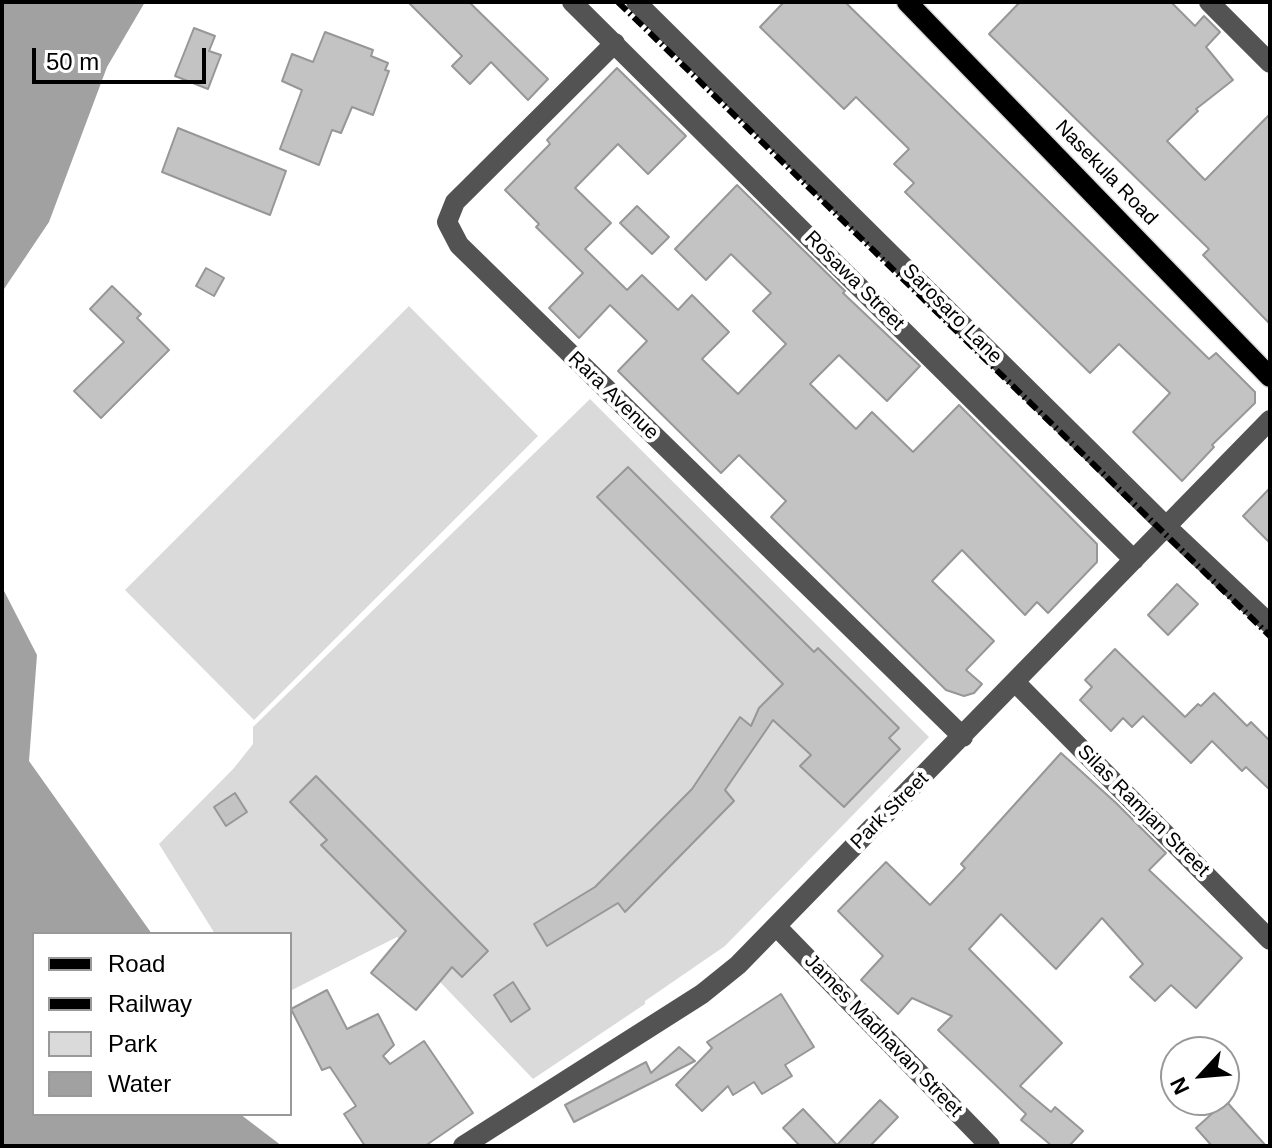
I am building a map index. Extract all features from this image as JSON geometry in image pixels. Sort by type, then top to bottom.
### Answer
[{"type":"main road","name":"Nasekula Road","points":[[907,2],[1270,377]]},
{"type":"street","name":"Rosawa Street","points":[[572,2],[1134,560]]},
{"type":"street","name":"Sarosaro Lane","points":[[636,2],[1167,527],[1270,624]]},
{"type":"street","points":[[1209,2],[1270,63]]},
{"type":"street","name":"Rara Avenue","points":[[615,43],[455,202],[447,222],[459,245],[963,737]]},
{"type":"street","name":"Park Street","points":[[463,1146],[702,994],[738,965],[1270,420]]},
{"type":"street","name":"Silas Ramjan Street","points":[[1015,682],[1270,940]]},
{"type":"street","name":"James Madhavan Street","points":[[776,926],[990,1146]]},
{"type":"green space","points":[[409,306],[538,436],[254,720],[125,590]]},
{"type":"green space","points":[[590,399],[929,737],[725,946],[533,1079],[397,937],[292,990],[292,932],[214,932],[159,844],[234,768],[253,744],[253,727]]},
{"type":"water","points":[[2,2],[145,2],[107,67],[49,222],[2,292]]},
{"type":"water","points":[[2,587],[37,655],[29,761],[151,932],[32,932],[32,1116],[243,1116],[282,1146],[2,1146]]},
{"type":"building","points":[[408,2],[469,2],[548,79],[528,100],[491,62],[470,84],[452,66],[462,56]]},
{"type":"building","points":[[784,2],[845,2],[1209,359],[1216,353],[1255,392],[1255,403],[1212,445],[1214,447],[1182,481],[1133,432],[1170,393],[1119,344],[1090,373],[905,192],[914,183],[894,164],[909,149],[856,97],[844,109],[760,27]]},
{"type":"building","points":[[1020,2],[1171,2],[1195,26],[1204,16],[1220,32],[1206,47],[1233,80],[1196,109],[1198,111],[1167,141],[1205,180],[1270,114],[1270,324],[1203,255],[1209,249],[989,34]]},
{"type":"building","points":[[194,28],[215,36],[209,51],[221,55],[208,89],[175,76]]},
{"type":"building","points":[[325,32],[373,50],[371,56],[388,63],[385,70],[389,71],[373,115],[352,107],[341,133],[332,130],[319,165],[280,149],[302,90],[282,81],[292,54],[313,62]]},
{"type":"building","points":[[617,68],[686,136],[648,174],[618,144],[575,188],[611,223],[585,249],[627,290],[642,275],[678,310],[692,295],[729,332],[702,359],[738,394],[786,344],[753,311],[771,293],[731,254],[706,280],[675,249],[737,185],[920,366],[887,401],[839,355],[810,384],[856,429],[872,412],[913,452],[959,405],[1097,544],[1097,562],[1048,613],[1037,602],[1025,615],[962,550],[932,581],[994,641],[966,670],[982,684],[974,693],[964,696],[946,690],[771,517],[786,501],[739,455],[721,473],[618,371],[647,341],[610,305],[579,338],[549,308],[583,273],[536,227],[539,224],[505,190],[550,144],[547,140]]},
{"type":"building","points":[[178,128],[286,171],[270,215],[162,172]]},
{"type":"building","points":[[637,206],[669,237],[652,254],[620,223]]},
{"type":"building","points":[[206,268],[224,278],[214,296],[196,286]]},
{"type":"building","points":[[112,286],[141,314],[137,318],[169,350],[101,418],[74,391],[124,342],[90,309]]},
{"type":"building","points":[[628,467],[814,652],[818,648],[899,728],[889,738],[900,749],[844,807],[800,766],[811,755],[773,720],[725,790],[734,801],[625,912],[618,903],[547,946],[534,924],[595,887],[692,789],[740,717],[751,726],[759,708],[783,684],[597,497]]},
{"type":"building","points":[[1270,488],[1270,543],[1243,516]]},
{"type":"building","points":[[1177,584],[1198,604],[1168,635],[1148,615]]},
{"type":"building","points":[[1115,649],[1185,717],[1214,693],[1247,726],[1251,722],[1270,741],[1270,790],[1246,767],[1242,771],[1212,741],[1191,763],[1143,716],[1132,727],[1123,718],[1111,731],[1080,700],[1092,687],[1085,680]]},
{"type":"building","points":[[1061,753],[1166,853],[1149,870],[1242,958],[1196,1008],[1171,985],[1155,1001],[1130,977],[1143,964],[1102,918],[1056,969],[1001,914],[969,949],[1062,1043],[1020,1086],[1051,1112],[1055,1107],[1083,1131],[1069,1146],[1052,1146],[1021,1120],[1026,1114],[938,1030],[952,1016],[912,998],[898,1014],[861,980],[883,956],[838,911],[886,862],[930,905],[965,868],[961,864]]},
{"type":"building","points":[[316,776],[488,951],[462,977],[452,967],[416,1010],[371,973],[406,931],[321,845],[327,840],[290,802]]},
{"type":"building","points":[[235,793],[247,812],[226,826],[214,807]]},
{"type":"building","points":[[513,982],[530,1009],[511,1022],[494,995]]},
{"type":"building","points":[[327,990],[347,1029],[378,1014],[394,1045],[383,1056],[390,1064],[424,1041],[473,1113],[425,1146],[365,1146],[344,1114],[356,1106],[330,1067],[322,1070],[292,1008]]},
{"type":"building","points":[[781,994],[814,1047],[785,1065],[792,1076],[762,1094],[754,1082],[733,1095],[728,1086],[702,1111],[676,1085],[712,1048],[707,1042]]},
{"type":"building","points":[[679,1047],[695,1061],[574,1122],[565,1105],[646,1062],[651,1073]]},
{"type":"building","points":[[880,1100],[898,1117],[870,1146],[800,1146],[783,1128],[803,1109],[837,1145]]},
{"type":"building","points":[[1209,1116],[1239,1116],[1266,1146],[1212,1146],[1196,1128]]},
{"type":"railway","points":[[618,2],[1270,636]]}]
